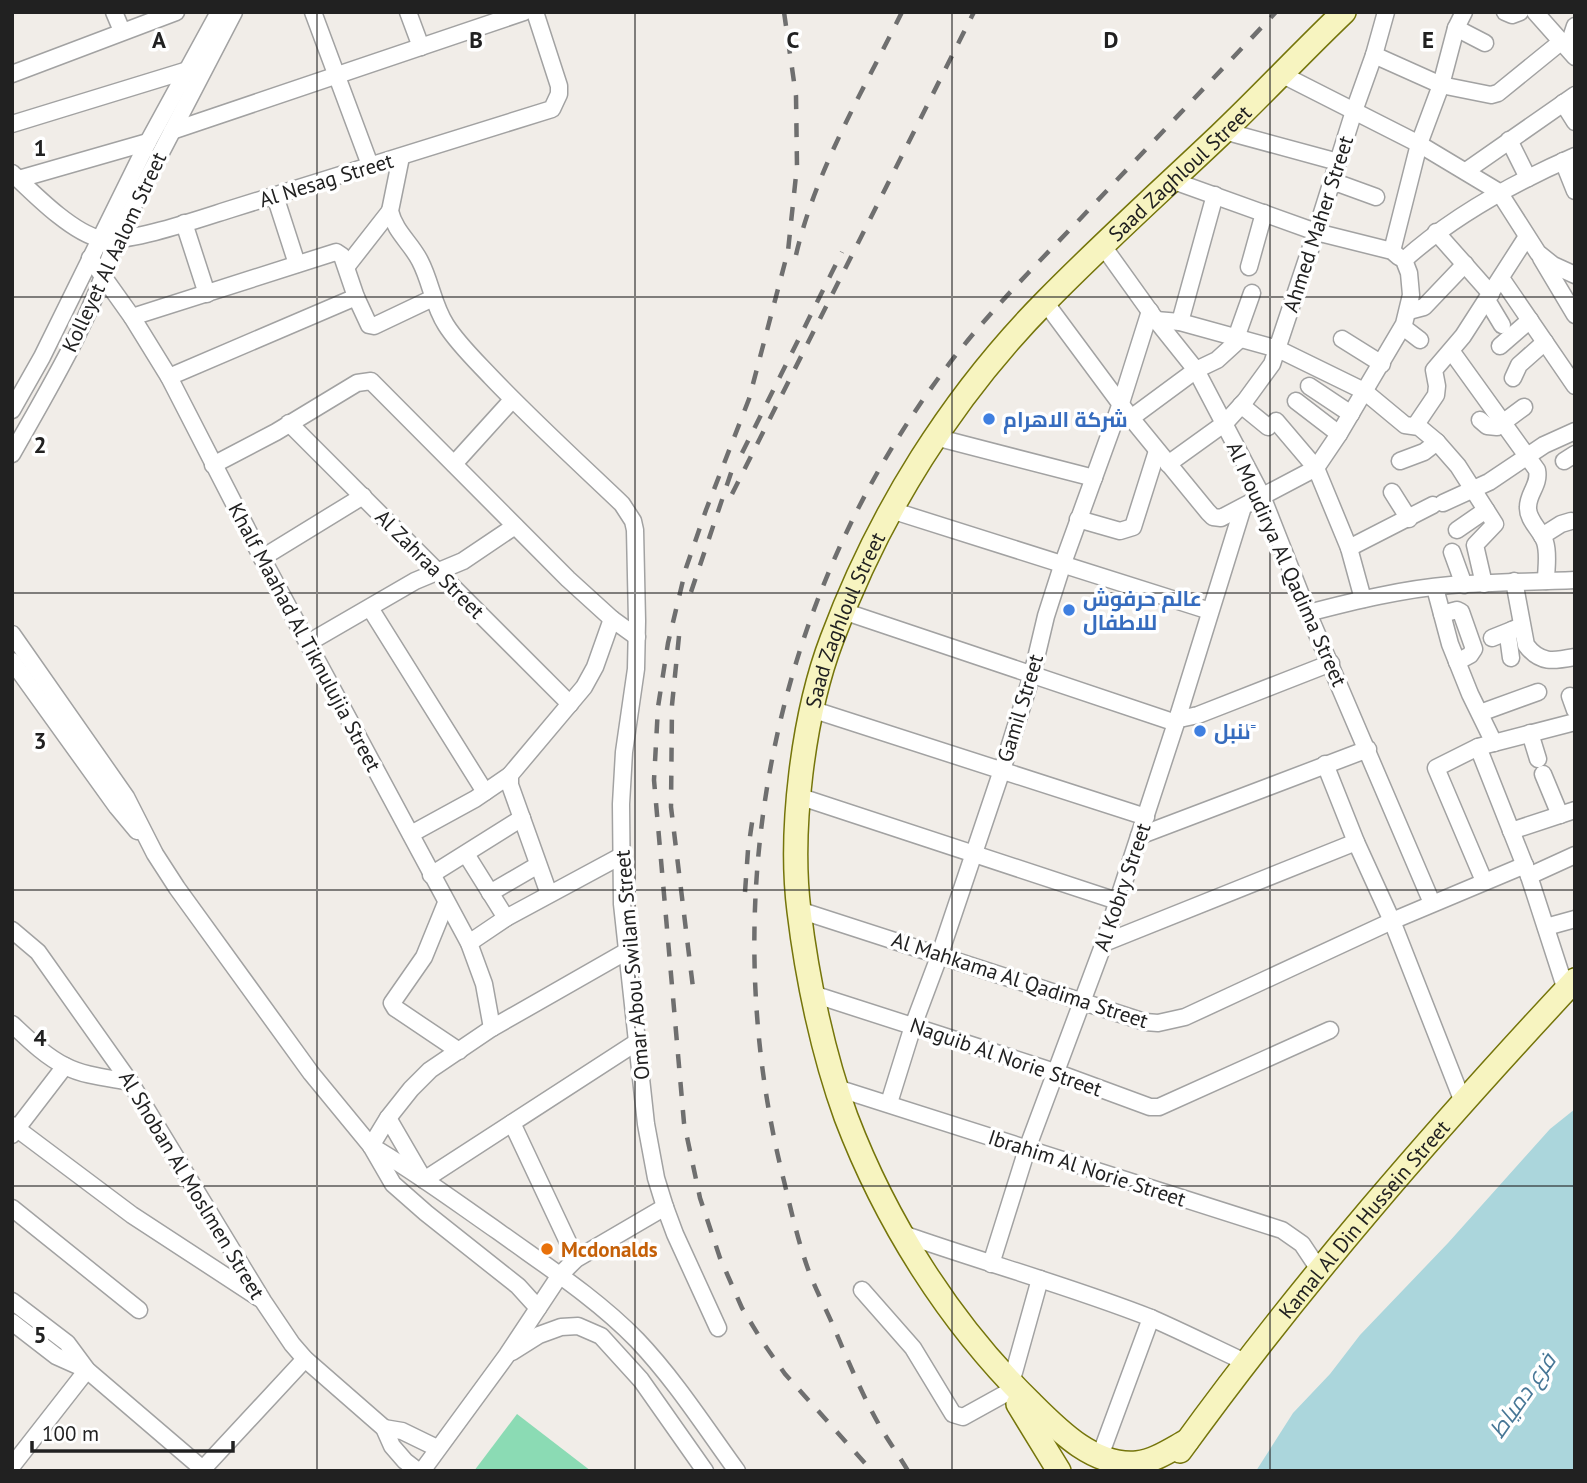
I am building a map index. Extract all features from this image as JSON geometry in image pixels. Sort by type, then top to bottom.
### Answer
[{"type":"main road","name":"Saad Zaghloul Street","points":[[1059,1471],[1010,1387],[947,1307],[903,1234],[874,1182],[846,1115],[824,1046],[799,910],[799,796],[811,709],[830,644],[863,561],[935,437],[981,375],[1045,302],[1344,12]]},
{"type":"main road","name":"Kamal Al Din Hussein Street","points":[[1165,1471],[1247,1363],[1413,1158],[1570,985]]},
{"type":"main road","name":"Saad Zaghloul Street","points":[[1010,1387],[1069,1439],[1121,1462],[1138,1463],[1156,1458],[1187,1441]]},
{"type":"street","points":[[114,12],[122,31]]},
{"type":"street","points":[[12,74],[176,12]]},
{"type":"street","name":"Kolleyet Al Aalom Street","points":[[12,454],[105,276],[107,240],[148,142],[219,12]]},
{"type":"street","name":"Kolleyet Al Aalom Street","points":[[12,410],[52,338],[90,258],[107,240],[172,131],[234,12]]},
{"type":"street","points":[[313,12],[370,165]]},
{"type":"street","points":[[408,12],[421,47]]},
{"type":"street","points":[[172,131],[524,12]]},
{"type":"street","name":"Al Nesag Street","points":[[107,240],[184,223],[552,108],[559,94],[559,86],[535,12]]},
{"type":"street","name":"Ahmed Maher Street","points":[[1168,464],[1225,423],[1265,375],[1278,349],[1386,12]]},
{"type":"street","points":[[1505,12],[1512,15],[1520,12]]},
{"type":"street","points":[[1535,12],[1568,48]]},
{"type":"street","points":[[1398,256],[1419,144],[1441,85],[1457,19],[1485,43]]},
{"type":"street","points":[[1374,55],[1441,85],[1494,94],[1568,48],[1575,26]]},
{"type":"street","points":[[12,124],[188,70]]},
{"type":"street","points":[[1280,74],[1419,144],[1499,192],[1575,315]]},
{"type":"street","points":[[1466,171],[1569,99],[1575,122]]},
{"type":"street","points":[[1224,131],[1338,162]]},
{"type":"street","points":[[1509,141],[1528,178]]},
{"type":"street","points":[[16,176],[148,142]]},
{"type":"street","points":[[345,261],[390,211],[401,157]]},
{"type":"street","points":[[1398,256],[1499,192],[1569,159],[1575,191]]},
{"type":"street","points":[[16,176],[73,225],[107,240]]},
{"type":"street","points":[[1045,302],[1131,418],[1213,517],[1221,518],[1316,468],[1339,434],[1406,319],[1411,295],[1409,273],[1398,256],[1316,232],[1171,180]]},
{"type":"street","points":[[1332,181],[1376,197]]},
{"type":"street","points":[[275,195],[298,264]]},
{"type":"street","points":[[1180,322],[1215,195]]},
{"type":"street","name":"Omar Abou Swilam Street","points":[[390,211],[398,231],[420,260],[439,313],[456,339],[512,400],[622,504],[635,530],[636,668],[624,752],[621,856],[627,951],[650,1151],[675,1234],[718,1328]]},
{"type":"street","points":[[1249,267],[1264,213]]},
{"type":"street","points":[[184,223],[207,294]]},
{"type":"street","points":[[1436,232],[1465,264],[1489,297],[1502,325]]},
{"type":"street","points":[[1415,426],[1436,395],[1434,370],[1452,352],[1526,238]]},
{"type":"street","name":"Al Moudirya Al Qadima Street","points":[[1103,246],[1195,370],[1262,496],[1308,613],[1433,904]]},
{"type":"street","points":[[132,317],[333,252],[345,261],[366,324],[374,326],[433,298]]},
{"type":"street","points":[[1538,253],[1553,265],[1575,275]]},
{"type":"street","name":"Khalf Maahad Al Tiknulujia Street","points":[[90,258],[105,276],[169,377],[262,558],[469,943],[484,984],[492,1028]]},
{"type":"street","points":[[1406,319],[1424,307],[1465,264]]},
{"type":"street","points":[[1501,278],[1574,381]]},
{"type":"street","points":[[1131,418],[1195,370],[1217,360],[1238,338],[1252,293]]},
{"type":"street","points":[[169,377],[356,297]]},
{"type":"street","points":[[1153,316],[1278,349],[1364,391],[1405,425],[1424,430],[1458,466],[1495,524],[1475,545],[1484,584]]},
{"type":"street","name":"Gamil Street","points":[[889,1103],[1002,770],[1032,675],[1046,616],[1078,519],[1153,316]]},
{"type":"street","points":[[1406,319],[1420,340]]},
{"type":"street","points":[[1500,346],[1530,320]]},
{"type":"street","points":[[52,338],[71,345]]},
{"type":"street","points":[[1342,340],[1381,364]]},
{"type":"street","points":[[1513,378],[1519,365],[1545,342]]},
{"type":"street","points":[[1452,352],[1537,470],[1539,478],[1527,505],[1528,513],[1542,536],[1547,552],[1546,580]]},
{"type":"street","points":[[213,465],[357,383],[368,380],[376,384],[515,526],[612,619],[637,637]]},
{"type":"street","points":[[1309,386],[1350,414]]},
{"type":"street","points":[[454,464],[512,400]]},
{"type":"street","points":[[1296,401],[1339,434]]},
{"type":"street","points":[[1241,405],[1272,424],[1316,468],[1349,548],[1363,599]]},
{"type":"street","points":[[1480,420],[1492,427],[1504,423],[1524,407]]},
{"type":"street","name":"Al Zahraa Street","points":[[289,423],[570,704]]},
{"type":"street","points":[[1349,548],[1489,482],[1544,445],[1575,431]]},
{"type":"street","points":[[935,437],[1094,478]]},
{"type":"street","points":[[1400,461],[1424,452],[1437,442]]},
{"type":"street","points":[[1078,519],[1120,531],[1133,527],[1157,451]]},
{"type":"street","points":[[1392,492],[1409,519]]},
{"type":"street","points":[[262,558],[363,496]]},
{"type":"street","name":"Al Kobry Street","points":[[990,1265],[1027,1149],[1104,943],[1243,507]]},
{"type":"street","points":[[891,510],[1210,611]]},
{"type":"street","points":[[1457,530],[1486,510]]},
{"type":"street","points":[[1542,536],[1561,524],[1572,521]]},
{"type":"street","points":[[308,643],[415,581],[463,561],[515,526]]},
{"type":"street","points":[[1452,552],[1464,585]]},
{"type":"street","points":[[1308,613],[1363,599],[1435,588],[1514,581],[1575,580]]},
{"type":"street","points":[[1514,581],[1517,628],[1526,645],[1538,657],[1554,662],[1575,657]]},
{"type":"street","points":[[1435,588],[1442,614],[1457,610],[1461,612],[1474,649],[1470,655],[1457,662],[1479,713],[1511,831],[1570,985]]},
{"type":"street","points":[[370,608],[485,792]]},
{"type":"street","points":[[843,611],[1032,675],[1177,719],[1198,715],[1331,663]]},
{"type":"street","points":[[549,894],[510,785],[510,775],[515,765],[570,704],[595,667],[612,619]]},
{"type":"street","points":[[1492,638],[1517,628]]},
{"type":"street","points":[[1511,658],[1508,636],[1517,628]]},
{"type":"street","points":[[12,634],[127,797],[155,854]]},
{"type":"street","points":[[12,661],[117,807],[155,854],[311,1073],[371,1146],[393,1184],[518,1286],[538,1308]]},
{"type":"street","points":[[1479,713],[1538,692]]},
{"type":"street","points":[[811,709],[1146,817]]},
{"type":"street","points":[[1484,881],[1435,771],[1437,766],[1486,745],[1575,722]]},
{"type":"street","points":[[1511,831],[1568,813],[1540,766],[1530,733]]},
{"type":"street","points":[[1139,836],[1368,749]]},
{"type":"street","points":[[1325,764],[1356,842],[1392,921],[1463,1102]]},
{"type":"street","points":[[411,834],[510,775]]},
{"type":"street","points":[[799,796],[1117,901]]},
{"type":"street","points":[[431,875],[522,818]]},
{"type":"street","points":[[1104,943],[1356,842]]},
{"type":"street","points":[[466,854],[506,918]]},
{"type":"street","name":"Al Mahkama Al Qadima Street","points":[[799,910],[1145,1022],[1172,1021],[1484,881],[1575,855]]},
{"type":"street","points":[[469,943],[506,918],[621,856]]},
{"type":"street","points":[[490,893],[538,865]]},
{"type":"street","points":[[446,902],[424,957],[392,1003],[395,1008],[459,1051]]},
{"type":"street","points":[[1546,928],[1575,919]]},
{"type":"street","name":"Al Shoban Al Moslmen Street","points":[[12,930],[38,952],[130,1082],[262,1301],[305,1359],[384,1428],[398,1453],[420,1471]]},
{"type":"street","points":[[371,1146],[388,1118],[430,1070],[492,1028],[627,951]]},
{"type":"street","name":"Naguib Al Norie Street","points":[[813,994],[1055,1072],[1150,1107],[1159,1107],[1329,1030]]},
{"type":"street","points":[[12,1024],[65,1066],[99,1077],[130,1082]]},
{"type":"street","points":[[425,1180],[637,1042]]},
{"type":"street","points":[[65,1066],[14,1130],[132,1215],[262,1301]]},
{"type":"street","name":"Ibrahim Al Norie Street","points":[[838,1088],[1282,1230],[1302,1244],[1320,1271]]},
{"type":"street","points":[[388,1118],[425,1180]]},
{"type":"street","points":[[512,1123],[576,1259]]},
{"type":"street","points":[[371,1146],[425,1180],[560,1275],[636,1339],[666,1373],[737,1471]]},
{"type":"street","points":[[420,1471],[507,1355],[560,1275],[576,1259],[665,1207]]},
{"type":"street","points":[[12,1208],[139,1310]]},
{"type":"street","points":[[903,1234],[1151,1318],[1247,1363]]},
{"type":"street","points":[[862,1290],[913,1348],[953,1414],[964,1417],[1010,1387],[1040,1279]]},
{"type":"street","points":[[12,1301],[68,1345],[87,1370],[203,1470],[305,1359]]},
{"type":"street","points":[[1100,1455],[1151,1318]]},
{"type":"street","points":[[12,1344],[17,1326],[56,1356],[87,1370]]},
{"type":"street","points":[[507,1355],[553,1329],[569,1326],[588,1329],[601,1336],[641,1380],[705,1471]]},
{"type":"street","points":[[615,1349],[636,1339]]},
{"type":"street","points":[[12,1466],[87,1370]]},
{"type":"street","name":"Al Shoban Al Moslmen Street","points":[[384,1428],[402,1431],[437,1448]]},
{"type":"green space","points":[[517,1414],[591,1471],[474,1471]]},
{"type":"water","name":"فرع دمياط","points":[[1575,1109],[1575,1471],[1256,1471],[1293,1413],[1330,1374],[1360,1335],[1448,1243],[1550,1129]]},
{"type":"railway","points":[[784,12],[796,96],[797,166],[788,251],[749,399],[686,568],[668,643],[658,707],[654,780],[684,1123],[700,1198],[720,1258],[742,1308],[762,1341],[785,1374],[872,1471]]},
{"type":"railway","points":[[796,255],[828,161],[902,12]]},
{"type":"railway","points":[[732,494],[974,12]]},
{"type":"railway","points":[[908,1471],[865,1397],[808,1269],[784,1181],[764,1077],[755,972],[757,867],[771,764],[796,662],[832,564],[879,469],[937,380],[1006,297],[1276,12]]},
{"type":"railway","points":[[742,453],[842,252]]},
{"type":"railway","points":[[691,592],[732,470]]},
{"type":"railway","points":[[679,636],[672,705],[671,807],[694,996]]},
{"type":"railway","points":[[745,892],[753,816]]},
{"type":"place","name":"شركة الاهرام","points":[[989,419]]},
{"type":"place","name":"عالم حرفوش للاطفال","points":[[1069,610]]},
{"type":"place","name":"لنبل ً","points":[[1200,731]]},
{"type":"place","name":"Mcdonalds","points":[[547,1249]]}]
